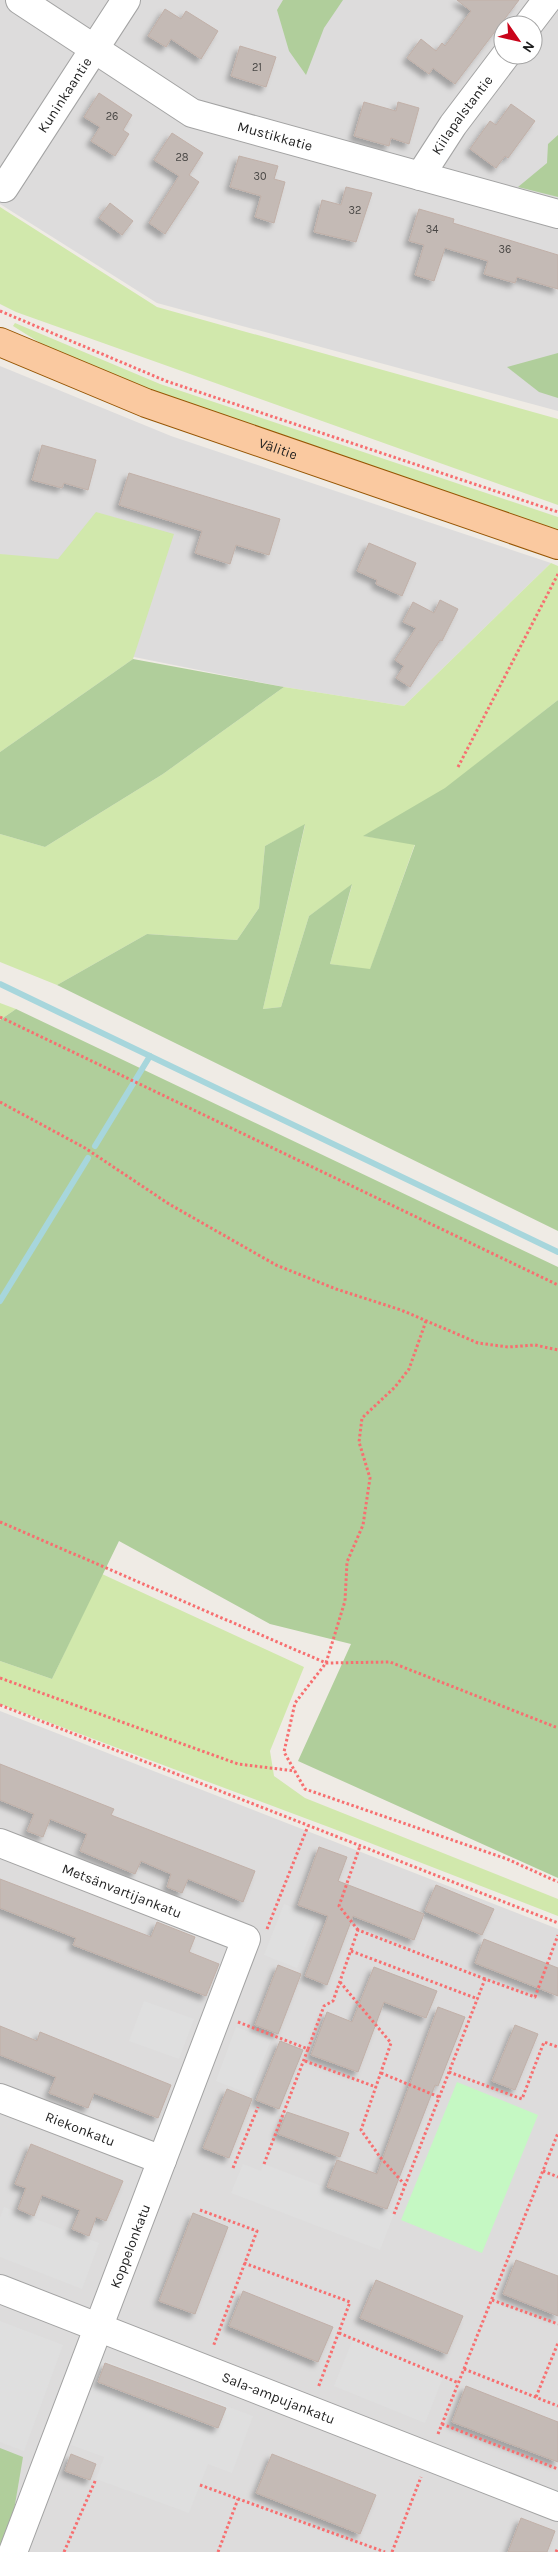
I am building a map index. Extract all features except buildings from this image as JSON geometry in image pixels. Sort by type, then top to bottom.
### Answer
[{"type":"main road","name":"Välitie","points":[[0,342],[146,403],[558,545]]},
{"type":"street","name":"Mustikkatie","points":[[20,0],[192,113],[558,214]]},
{"type":"street","name":"Kuninkaantie","points":[[4,188],[126,0]]},
{"type":"street","points":[[536,15],[547,0]]},
{"type":"street","name":"Kiilapalstantie","points":[[420,176],[453,125],[498,65]]},
{"type":"street","name":"Metsänvartijankatu","points":[[0,1843],[256,1935]]},
{"type":"street","name":"Koppelonkatu","points":[[13,2552],[162,2160],[256,1935]]},
{"type":"street","name":"Riekonkatu","points":[[0,2098],[162,2160]]},
{"type":"street","name":"Sala-ampujankatu","points":[[0,2288],[558,2506]]},
{"type":"path","points":[[0,311],[166,380],[557,512],[558,507]]},
{"type":"path","points":[[458,767],[558,574]]},
{"type":"path","points":[[0,1017],[558,1285]]},
{"type":"path","points":[[0,1102],[85,1148],[169,1204],[276,1265],[336,1289],[426,1320],[478,1343],[508,1347],[535,1345],[558,1350]]},
{"type":"path","points":[[426,1320],[408,1369],[395,1387],[362,1418],[358,1442],[370,1478],[363,1525],[347,1562],[345,1601],[326,1663],[295,1703],[284,1752],[305,1788],[507,1859],[558,1882]]},
{"type":"path","points":[[0,1522],[326,1663],[390,1662],[558,1728]]},
{"type":"path","points":[[0,1678],[238,1764],[295,1771]]},
{"type":"path","points":[[0,1705],[558,1923]]},
{"type":"path","points":[[256,1935],[308,1826]]},
{"type":"path","points":[[360,1846],[339,1906],[358,1930],[535,1997],[558,1935]]},
{"type":"path","points":[[264,2164],[305,2061],[324,2006],[333,2001],[358,1930]]},
{"type":"path","points":[[351,1951],[478,1999]]},
{"type":"path","points":[[394,2214],[485,1979]]},
{"type":"path","points":[[340,1981],[391,2043],[361,2130],[405,2185]]},
{"type":"path","points":[[232,2020],[308,2049]]},
{"type":"path","points":[[449,2072],[522,2099],[544,2042],[558,2047]]},
{"type":"path","points":[[305,2061],[376,2087]]},
{"type":"path","points":[[381,2073],[440,2097]]},
{"type":"path","points":[[233,2168],[258,2107]]},
{"type":"path","points":[[392,2552],[558,2133]]},
{"type":"path","points":[[543,2171],[558,2176]]},
{"type":"path","points":[[200,2210],[256,2231],[210,2354]]},
{"type":"path","points":[[244,2263],[350,2302],[316,2396]]},
{"type":"path","points":[[492,2300],[558,2324]]},
{"type":"path","points":[[339,2333],[459,2383]]},
{"type":"path","points":[[536,2397],[558,2344]]},
{"type":"path","points":[[464,2368],[558,2406]]},
{"type":"path","points":[[442,2424],[558,2469]]},
{"type":"path","points":[[64,2552],[96,2479]]},
{"type":"path","points":[[200,2485],[385,2552]]},
{"type":"path","points":[[218,2552],[238,2499]]},
{"type":"path","points":[[556,2552],[558,2548]]},
{"type":"shaded area","points":[[0,0],[558,0],[558,411],[157,303],[0,204]]},
{"type":"shaded area","points":[[0,366],[171,436],[551,563],[404,706],[284,687],[129,656],[0,673]]},
{"type":"shaded area","points":[[0,1711],[558,1929],[558,2552],[0,2552]]},
{"type":"shaded area","points":[[284,1904],[317,1917],[297,1968],[264,1955]]},
{"type":"shaded area","points":[[144,2001],[194,2019],[179,2059],[129,2041]]},
{"type":"shaded area","points":[[236,2027],[271,2040],[250,2094],[216,2081]]},
{"type":"shaded area","points":[[243,2164],[261,2171],[264,2164],[394,2214],[380,2250],[231,2193]]},
{"type":"shaded area","points":[[4,2207],[99,2243],[82,2289],[0,2257],[0,2218]]},
{"type":"shaded area","points":[[0,2321],[63,2345],[24,2451],[0,2442]]},
{"type":"shaded area","points":[[353,2339],[444,2375],[425,2423],[334,2386]]},
{"type":"shaded area","points":[[102,2360],[253,2416],[232,2473],[208,2464],[189,2513],[96,2479],[104,2457],[71,2445]]},
{"type":"green space","points":[[283,0],[343,0],[324,28],[306,75],[289,51],[277,10]]},
{"type":"green space","points":[[558,135],[558,197],[518,187],[547,163],[548,144]]},
{"type":"green space","points":[[0,207],[157,307],[558,419],[558,505],[16,312],[0,304]]},
{"type":"green space","points":[[15,323],[160,384],[558,517],[558,532],[183,405],[61,356],[13,326]]},
{"type":"green space","points":[[558,353],[558,398],[539,392],[507,367]]},
{"type":"green space","points":[[96,512],[174,534],[133,659],[0,752],[0,554],[58,559]]},
{"type":"green space","points":[[551,563],[558,566],[558,700],[445,789],[364,836],[415,844],[370,970],[330,964],[352,885],[309,916],[281,1007],[263,1009],[305,825],[265,846],[259,908],[237,940],[147,934],[57,985],[0,962],[0,834],[45,847],[163,774],[284,687],[404,706]]},
{"type":"green space","points":[[133,659],[284,687],[163,774],[45,847],[0,834],[0,752]]},
{"type":"green space","points":[[558,700],[558,1231],[57,985],[147,934],[237,940],[259,908],[265,846],[305,824],[263,1009],[281,1007],[309,916],[352,884],[330,964],[370,969],[415,845],[363,836],[445,788]]},
{"type":"green space","points":[[0,1003],[16,1009],[0,1020]]},
{"type":"green space","points":[[16,1009],[558,1267],[558,1878],[298,1761],[351,1644],[270,1624],[119,1541],[52,1679],[0,1661],[0,1020]]},
{"type":"green space","points":[[102,1574],[304,1667],[270,1751],[274,1776],[305,1798],[558,1899],[558,1916],[334,1829],[0,1704],[0,1661],[52,1679]]},
{"type":"green space","points":[[457,2082],[538,2115],[482,2253],[401,2220]]},
{"type":"green space","points":[[0,2448],[23,2457],[7,2552],[0,2552]]},
{"type":"waterway","points":[[0,984],[558,1252]]},
{"type":"waterway","points":[[95,1146],[150,1056]]},
{"type":"waterway","points":[[0,1301],[88,1158]]}]
